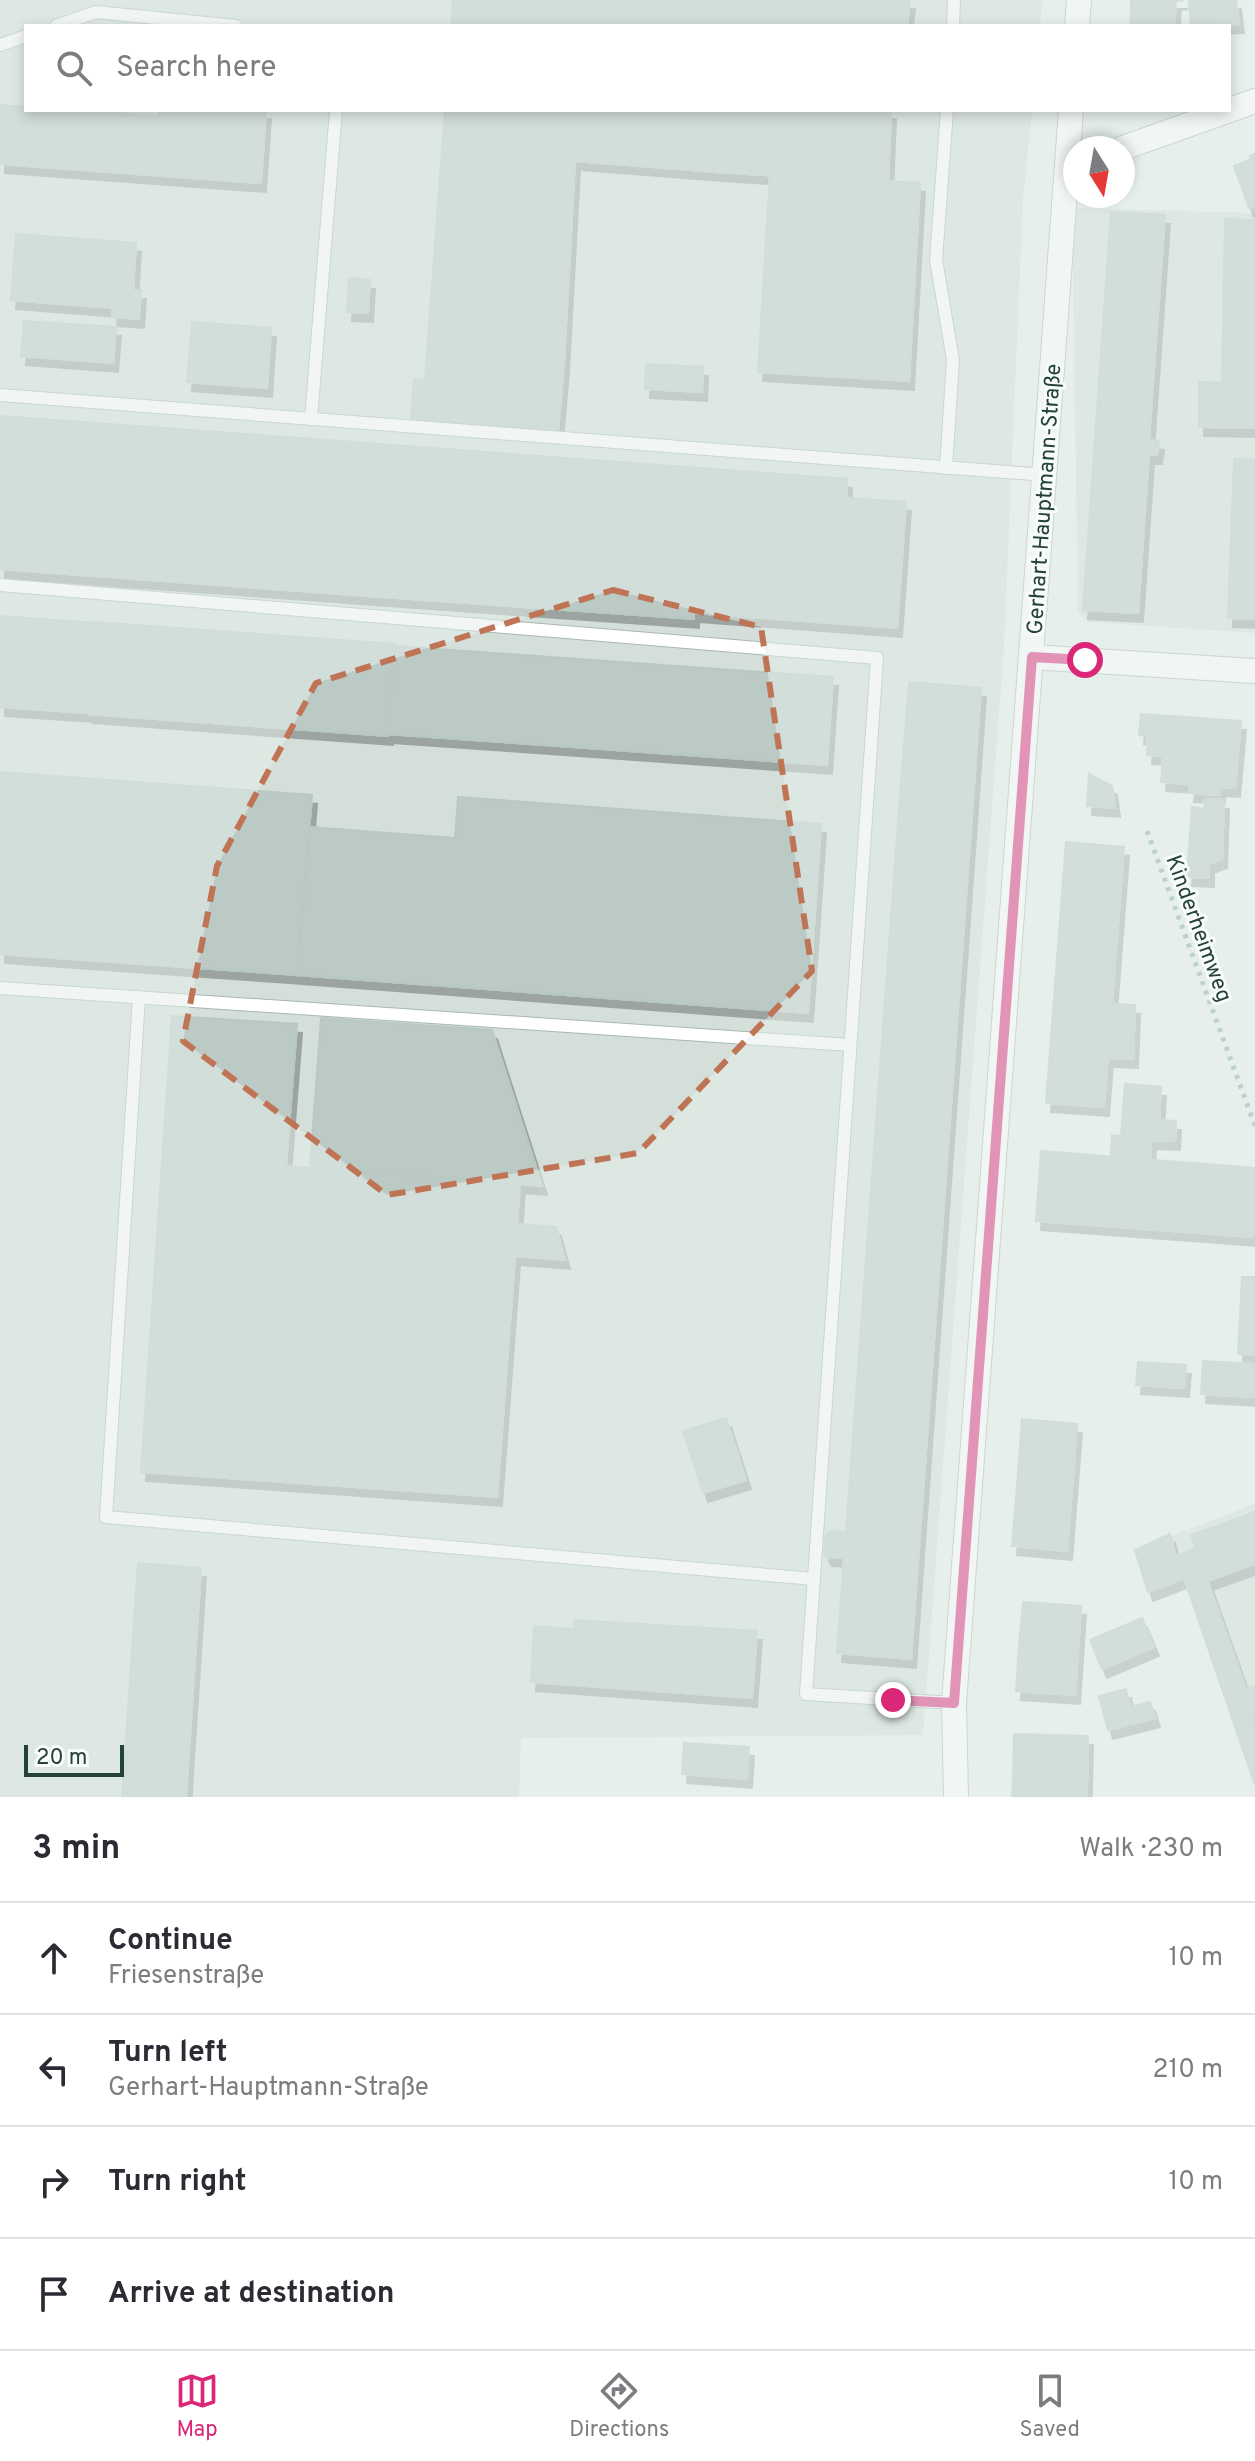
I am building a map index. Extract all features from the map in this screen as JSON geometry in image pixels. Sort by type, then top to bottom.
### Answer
[{"type":"street","points":[[1077,24],[1079,0]]},
{"type":"street","points":[[1231,110],[1255,101]]},
{"type":"street","name":"Gerhart-Hauptmann-Straße","points":[[1071,112],[1071,136]]},
{"type":"street","points":[[1135,144],[1224,112]]},
{"type":"street","name":"Gerhart-Hauptmann-Straße","points":[[956,1797],[954,1703],[1067,208]]},
{"type":"street","points":[[1032,657],[1255,671]]},
{"type":"lane","points":[[953,24],[954,0]]},
{"type":"lane","points":[[62,24],[96,12],[216,24]]},
{"type":"lane","points":[[0,45],[24,37]]},
{"type":"lane","points":[[311,419],[336,112]]},
{"type":"lane","points":[[946,468],[953,360],[936,260],[947,112]]},
{"type":"lane","points":[[0,395],[1046,475]]},
{"type":"lane","points":[[0,585],[877,658],[806,1694],[954,1703]]},
{"type":"lane","points":[[0,988],[850,1045]]},
{"type":"lane","points":[[139,997],[106,1517],[814,1579]]},
{"type":"path","name":"Kinderheimweg","points":[[1147,831],[1255,1126]]},
{"type":"highlighted area","points":[[613,590],[761,627],[812,971],[638,1153],[387,1195],[183,1041],[217,866],[316,683]]},
{"type":"shaded area","points":[[0,0],[1042,0],[1040,24],[24,24],[24,112],[1032,112],[1023,200],[1004,646],[923,1735],[521,1738],[519,1797],[0,1797]]},
{"type":"shaded area","points":[[1072,208],[1255,213],[1255,633],[1089,622],[1078,612]]},
{"type":"shaded area","points":[[1255,1504],[1255,1785],[1184,1579],[1148,1592],[1135,1550]]},
{"type":"building","points":[[453,0],[726,0],[725,24],[451,24]]},
{"type":"building","points":[[726,0],[876,0],[874,24],[725,24]]},
{"type":"building","points":[[876,0],[910,0],[907,24],[874,24]]},
{"type":"building","points":[[1131,0],[1184,0],[1176,1],[1175,15],[1131,14]]},
{"type":"building","points":[[1236,0],[1239,24],[1191,24],[1189,1]]},
{"type":"building","points":[[1131,14],[1175,15],[1174,24],[1130,24]]},
{"type":"building","points":[[0,105],[24,107],[24,112],[159,116],[160,112],[266,112],[261,183],[0,164]]},
{"type":"building","points":[[445,112],[719,112],[716,172],[575,161],[564,363],[427,352]]},
{"type":"building","points":[[719,112],[869,112],[867,134],[890,135],[888,183],[716,172]]},
{"type":"building","points":[[869,112],[891,112],[890,135],[867,134]]},
{"type":"building","points":[[1255,154],[1255,206],[1249,208],[1234,166]]},
{"type":"building","points":[[770,175],[920,183],[909,381],[758,372]]},
{"type":"building","points":[[1111,212],[1165,215],[1149,440],[1159,441],[1157,455],[1149,455],[1138,613],[1083,610]]},
{"type":"building","points":[[1225,219],[1255,220],[1255,428],[1199,427],[1199,382],[1222,383]]},
{"type":"building","points":[[16,234],[136,243],[133,290],[141,290],[139,319],[112,317],[113,308],[11,300]]},
{"type":"building","points":[[349,278],[370,280],[368,313],[347,312]]},
{"type":"building","points":[[24,321],[116,327],[113,363],[21,356]]},
{"type":"building","points":[[192,322],[271,328],[267,388],[187,382]]},
{"type":"building","points":[[427,352],[564,363],[558,432],[411,420],[414,379],[425,380]]},
{"type":"building","points":[[646,364],[703,367],[702,392],[645,389]]},
{"type":"building","points":[[0,416],[353,442],[341,594],[0,569]]},
{"type":"building","points":[[353,442],[847,479],[847,498],[906,502],[897,628],[694,613],[694,619],[341,594]]},
{"type":"building","points":[[1234,459],[1255,460],[1255,619],[1228,618]]},
{"type":"building","points":[[0,616],[95,623],[88,713],[0,707]]},
{"type":"building","points":[[95,622],[395,644],[388,736],[88,714]]},
{"type":"building","points":[[394,646],[833,677],[827,765],[388,734]]},
{"type":"building","points":[[909,682],[981,688],[971,829],[898,823]]},
{"type":"building","points":[[1141,714],[1212,719],[1206,794],[1189,793],[1190,784],[1161,782],[1163,756],[1147,755],[1148,736],[1139,735]]},
{"type":"building","points":[[1212,719],[1241,721],[1235,788],[1220,787],[1220,795],[1206,794]]},
{"type":"building","points":[[0,772],[312,795],[297,975],[0,954]]},
{"type":"building","points":[[1089,774],[1112,786],[1115,808],[1087,806]]},
{"type":"building","points":[[458,797],[821,824],[808,1013],[297,975],[310,827],[455,838]]},
{"type":"building","points":[[1205,799],[1224,800],[1222,859],[1200,867]]},
{"type":"building","points":[[1192,807],[1204,809],[1200,867],[1209,864],[1209,878],[1187,877]]},
{"type":"building","points":[[898,823],[971,829],[911,1659],[837,1653],[844,1558],[827,1557],[824,1552],[826,1535],[831,1531],[846,1532]]},
{"type":"building","points":[[1066,842],[1124,847],[1104,1107],[1046,1103]]},
{"type":"building","points":[[1112,1004],[1135,1005],[1133,1059],[1108,1058]]},
{"type":"building","points":[[172,1016],[297,1024],[286,1166],[520,1183],[517,1224],[556,1227],[565,1260],[515,1256],[497,1497],[141,1472]]},
{"type":"building","points":[[321,1018],[492,1030],[542,1186],[310,1168]]},
{"type":"building","points":[[1125,1084],[1161,1087],[1159,1120],[1176,1121],[1175,1141],[1151,1140],[1150,1159],[1111,1156],[1112,1135],[1121,1136]]},
{"type":"building","points":[[1041,1151],[1255,1168],[1253,1237],[1036,1221]]},
{"type":"building","points":[[1242,1277],[1255,1277],[1255,1355],[1238,1354]]},
{"type":"building","points":[[1203,1361],[1255,1364],[1255,1397],[1201,1394]]},
{"type":"building","points":[[1138,1362],[1186,1365],[1184,1388],[1136,1385]]},
{"type":"building","points":[[726,1418],[746,1480],[703,1493],[683,1431]]},
{"type":"building","points":[[1022,1419],[1077,1424],[1072,1488],[1017,1485]]},
{"type":"building","points":[[1017,1485],[1072,1488],[1067,1551],[1012,1546]]},
{"type":"building","points":[[1255,1512],[1255,1564],[1208,1581],[1191,1535]]},
{"type":"building","points":[[1170,1534],[1176,1556],[1196,1548],[1246,1689],[1241,1691],[1255,1732],[1255,1785],[1184,1578],[1148,1592],[1135,1550]]},
{"type":"building","points":[[138,1563],[201,1568],[186,1797],[122,1797]]},
{"type":"building","points":[[1023,1602],[1081,1606],[1078,1651],[1019,1647]]},
{"type":"building","points":[[1142,1618],[1154,1647],[1102,1669],[1090,1640]]},
{"type":"building","points":[[574,1620],[757,1631],[752,1698],[531,1682],[534,1626],[574,1629]]},
{"type":"building","points":[[1019,1647],[1078,1651],[1075,1695],[1016,1691]]},
{"type":"building","points":[[1255,1686],[1255,1732],[1241,1691]]},
{"type":"building","points":[[1126,1689],[1130,1707],[1150,1702],[1155,1718],[1108,1730],[1099,1696]]},
{"type":"building","points":[[1014,1734],[1088,1736],[1087,1784],[1013,1783]]},
{"type":"building","points":[[684,1743],[749,1747],[747,1779],[682,1774]]},
{"type":"building","points":[[1013,1783],[1087,1784],[1087,1797],[1012,1797]]},
{"type":"route","points":[[893,1700],[954,1703],[1032,657],[1085,660]]}]
